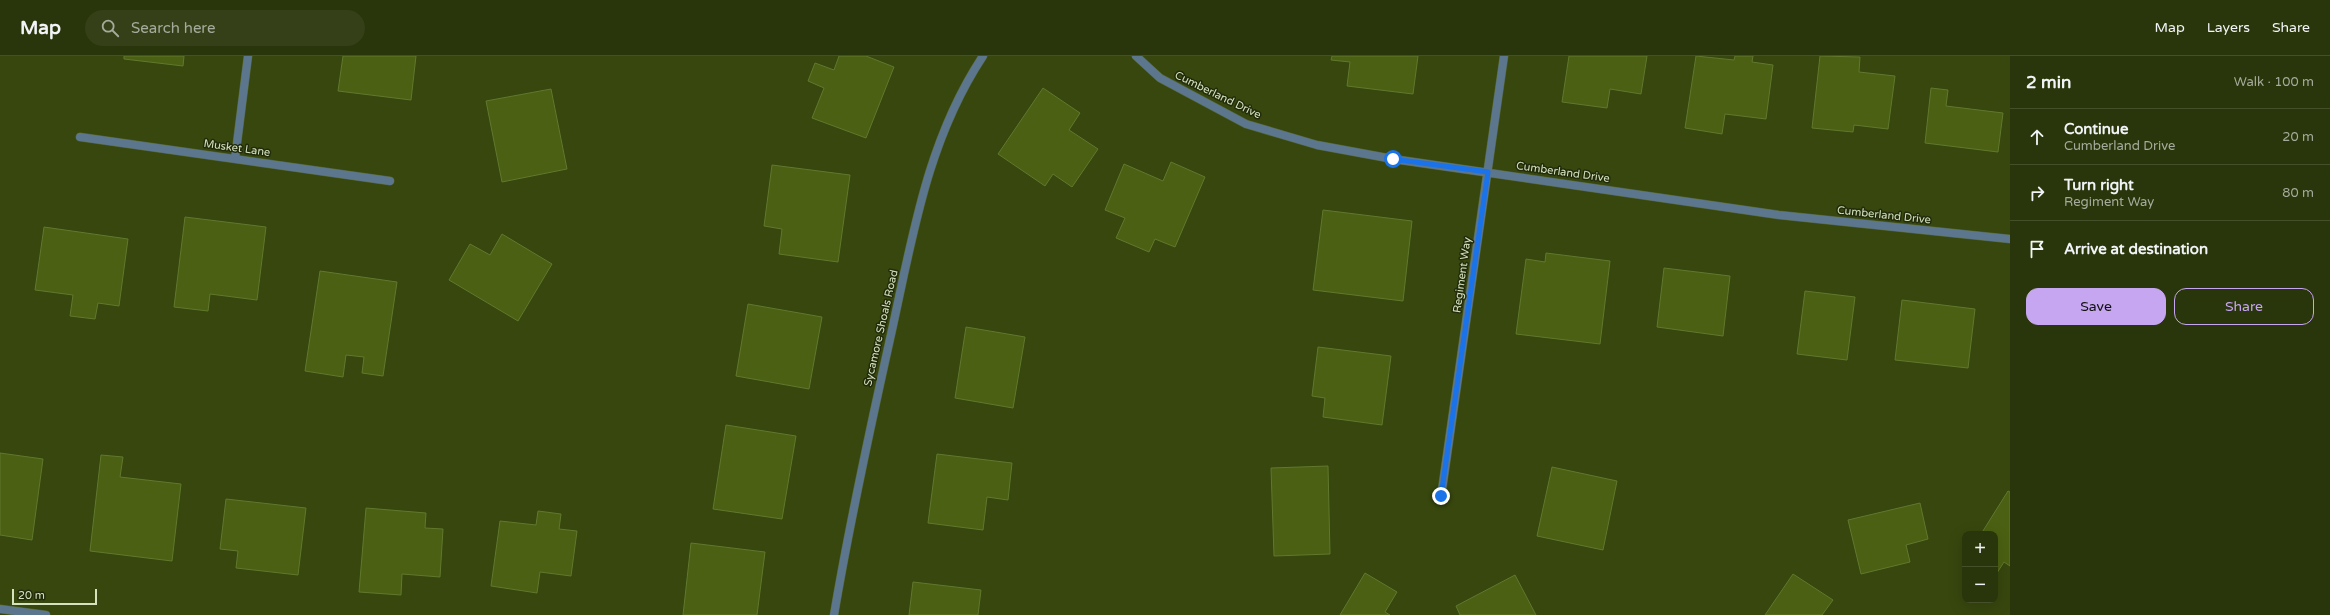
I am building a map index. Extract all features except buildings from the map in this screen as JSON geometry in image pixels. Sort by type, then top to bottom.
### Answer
[{"type":"street","points":[[235,159],[248,56]]},
{"type":"street","name":"Sycamore Shoals Road","points":[[834,615],[877,399],[920,205],[933,155],[950,114],[983,56]]},
{"type":"street","name":"Cumberland Drive","points":[[1136,56],[1160,78],[1246,124],[1316,145],[1779,215],[2010,239]]},
{"type":"street","name":"Regiment Way","points":[[1441,496],[1504,56]]},
{"type":"street","name":"Musket Lane","points":[[80,137],[390,181]]},
{"type":"street","points":[[0,609],[46,615]]},
{"type":"route","points":[[1393,159],[1488,172],[1441,496]]}]
